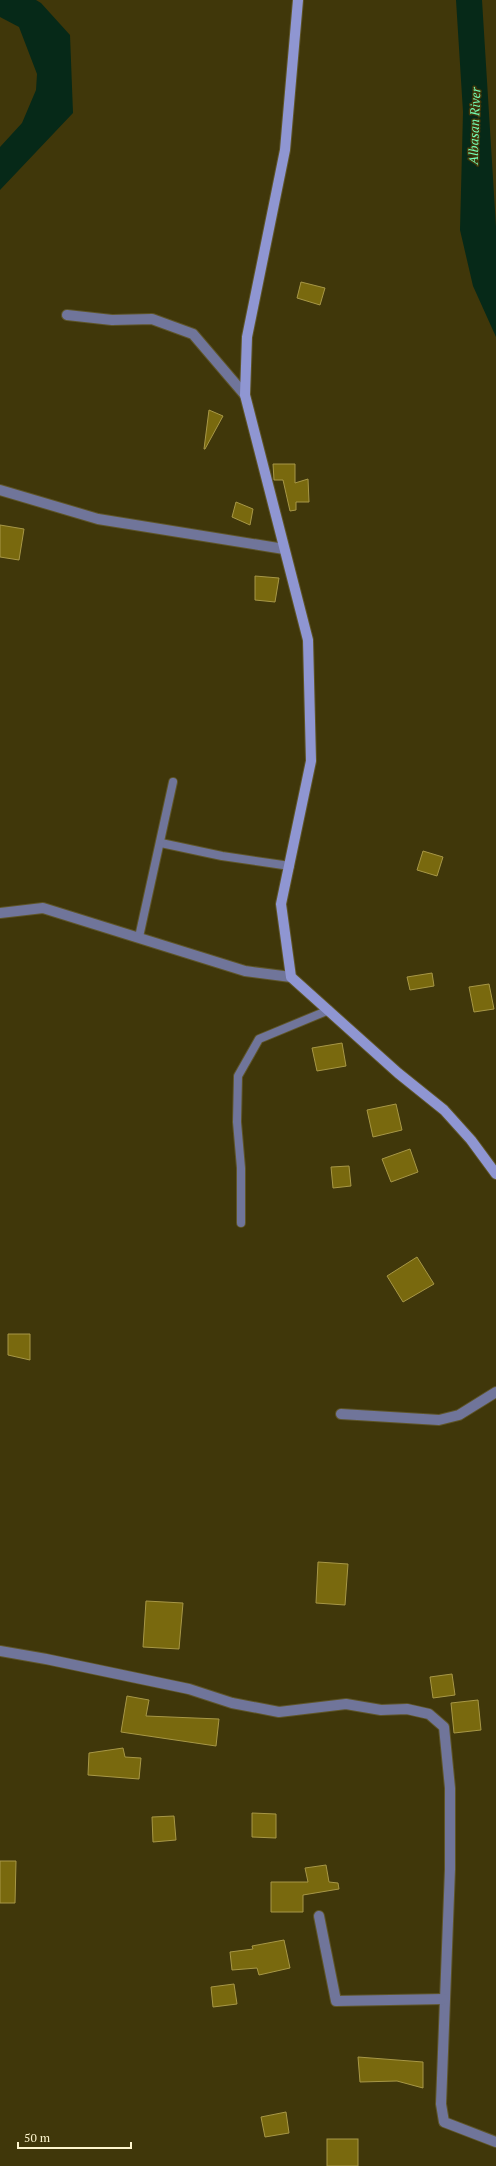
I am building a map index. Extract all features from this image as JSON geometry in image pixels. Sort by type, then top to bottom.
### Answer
[{"type":"street","points":[[291,977],[281,904],[311,761],[308,640],[245,395],[247,337],[285,150],[298,0]]},
{"type":"street","points":[[67,315],[112,320],[152,319],[193,334],[245,395]]},
{"type":"street","points":[[0,490],[98,519],[284,549]]},
{"type":"street","points":[[0,913],[43,908],[246,971],[291,977],[398,1073],[444,1110],[471,1140],[496,1174]]},
{"type":"street","points":[[340,1414],[439,1420],[460,1415],[496,1392]]},
{"type":"street","points":[[0,1651],[46,1659],[174,1686],[232,1703],[279,1712],[346,1704],[381,1710],[407,1709],[428,1714],[444,1727],[450,1788],[450,1869],[441,2104],[444,2122],[496,2142]]},
{"type":"street","points":[[319,1916],[336,2001],[444,1999]]},
{"type":"lane","points":[[139,937],[161,843],[173,782]]},
{"type":"lane","points":[[161,843],[222,856],[290,866]]},
{"type":"lane","points":[[241,1223],[241,1168],[237,1122],[238,1076],[259,1039],[329,1010]]},
{"type":"water","points":[[0,0],[36,0],[41,3],[70,35],[73,113],[0,190],[0,147],[22,123],[36,90],[37,74],[19,27],[0,17]]},
{"type":"water","name":"Albasan River","points":[[456,0],[482,0],[496,227],[496,337],[473,286],[460,230],[463,112]]},
{"type":"building","points":[[301,282],[325,288],[320,305],[297,298]]},
{"type":"building","points":[[209,410],[223,416],[204,449]]},
{"type":"building","points":[[273,464],[295,464],[295,483],[308,479],[309,502],[296,502],[296,510],[290,511],[283,480],[274,480]]},
{"type":"building","points":[[236,502],[253,509],[250,525],[232,517]]},
{"type":"building","points":[[0,525],[24,529],[19,560],[0,557]]},
{"type":"building","points":[[255,576],[279,578],[275,602],[255,600]]},
{"type":"building","points":[[423,851],[443,857],[437,876],[417,870]]},
{"type":"building","points":[[432,973],[434,986],[410,990],[407,977]]},
{"type":"building","points":[[489,984],[494,1009],[474,1012],[469,987]]},
{"type":"building","points":[[342,1043],[346,1066],[317,1071],[312,1048]]},
{"type":"building","points":[[396,1104],[402,1130],[373,1137],[367,1110]]},
{"type":"building","points":[[410,1149],[418,1172],[391,1182],[382,1159]]},
{"type":"building","points":[[349,1166],[351,1186],[333,1188],[331,1167]]},
{"type":"building","points":[[417,1257],[434,1284],[403,1302],[387,1276]]},
{"type":"building","points":[[8,1334],[30,1334],[30,1360],[8,1355]]},
{"type":"building","points":[[318,1562],[348,1564],[345,1605],[316,1603]]},
{"type":"building","points":[[146,1601],[183,1603],[179,1649],[143,1647]]},
{"type":"building","points":[[452,1674],[455,1695],[433,1698],[430,1677]]},
{"type":"building","points":[[127,1696],[149,1700],[146,1716],[219,1719],[216,1746],[121,1732]]},
{"type":"building","points":[[478,1700],[481,1730],[454,1733],[451,1703]]},
{"type":"building","points":[[123,1748],[125,1757],[141,1758],[139,1779],[88,1775],[89,1753]]},
{"type":"building","points":[[252,1813],[276,1814],[276,1838],[252,1837]]},
{"type":"building","points":[[174,1816],[176,1840],[153,1842],[152,1817]]},
{"type":"building","points":[[0,1861],[16,1861],[15,1903],[0,1903]]},
{"type":"building","points":[[326,1865],[329,1882],[338,1883],[339,1889],[303,1895],[303,1912],[271,1912],[271,1882],[308,1882],[305,1868]]},
{"type":"building","points":[[284,1940],[290,1968],[259,1975],[257,1968],[232,1970],[230,1952],[253,1949],[252,1946]]},
{"type":"building","points":[[234,1984],[237,2004],[213,2007],[211,1987]]},
{"type":"building","points":[[358,2057],[423,2062],[423,2088],[397,2081],[360,2082]]},
{"type":"building","points":[[286,2112],[289,2133],[265,2137],[261,2117]]},
{"type":"building","points":[[327,2139],[358,2139],[358,2166],[327,2166]]}]
